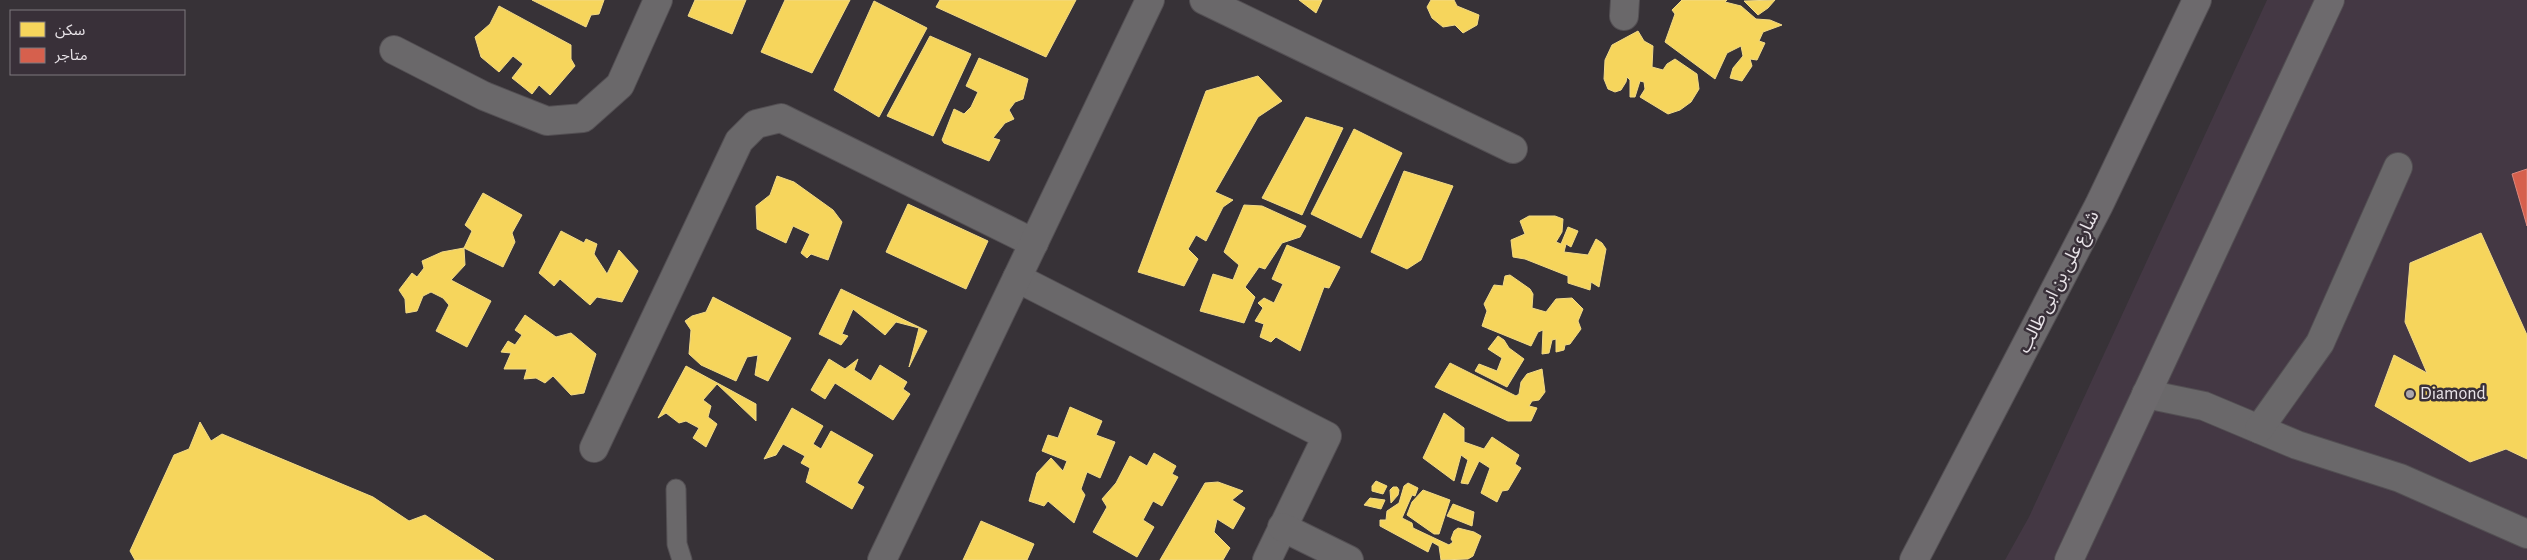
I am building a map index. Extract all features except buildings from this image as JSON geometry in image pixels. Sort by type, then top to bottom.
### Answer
[{"type":"street","points":[[394,50],[484,96],[546,121],[583,118],[620,85],[658,0]]},
{"type":"street","points":[[882,560],[1150,0]]},
{"type":"street","points":[[1204,0],[1513,149]]},
{"type":"street","name":"شارع على بن ابى طالب","points":[[1914,560],[2099,205],[2197,0]]},
{"type":"street","points":[[2069,560],[2330,0]]},
{"type":"street","points":[[594,448],[739,141],[756,124],[781,118],[1034,243]]},
{"type":"street","points":[[2259,429],[2320,343],[2398,167]]},
{"type":"street","points":[[1017,278],[1327,436],[1266,560]]},
{"type":"street","points":[[2146,394],[2204,406],[2297,445],[2400,478],[2527,534]]},
{"type":"street","points":[[1282,527],[1348,560]]},
{"type":"lane","points":[[676,489],[677,544],[682,560]]},
{"type":"shaded area","points":[[2267,0],[2527,0],[2527,560],[2005,560],[2029,517]]},
{"type":"place","name":"Diamond","points":[[2410,394]]}]
